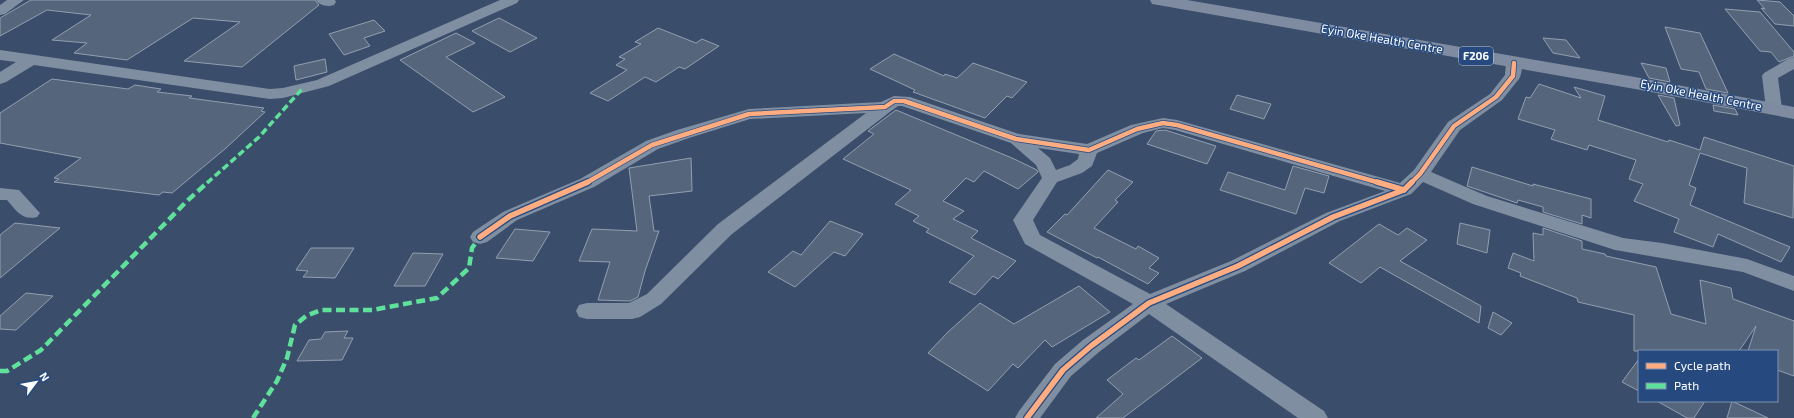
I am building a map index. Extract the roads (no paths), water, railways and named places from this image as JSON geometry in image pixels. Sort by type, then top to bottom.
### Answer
[{"type":"main road","name":"Eyin Oke Health Centre","points":[[1158,0],[1635,83],[1794,113]]},
{"type":"street","points":[[0,11],[17,0]]},
{"type":"street","points":[[0,55],[270,94],[283,93],[323,83],[512,0]]},
{"type":"street","points":[[0,80],[32,59]]},
{"type":"street","points":[[1774,109],[1770,76],[1794,62]]},
{"type":"street","points":[[1027,418],[1062,370],[1091,346],[1149,303],[1238,266],[1333,217],[1404,190],[1420,174],[1454,126],[1496,97],[1514,76],[1514,63]]},
{"type":"street","points":[[588,311],[632,311],[654,299],[725,229],[894,101],[904,101],[1016,139],[1089,150],[1137,129],[1163,123],[1200,132],[1404,190]]},
{"type":"street","points":[[480,237],[510,216],[587,183],[652,145],[683,134],[749,114],[885,107]]},
{"type":"street","points":[[1016,139],[1044,162],[1051,178]]},
{"type":"street","points":[[1089,150],[1086,162],[1076,169],[1051,178],[1023,220],[1032,239],[1149,303],[1316,418]]},
{"type":"street","points":[[1420,174],[1480,200],[1622,245],[1662,250],[1747,266],[1794,284]]},
{"type":"street","points":[[0,194],[12,194],[30,213]]}]
